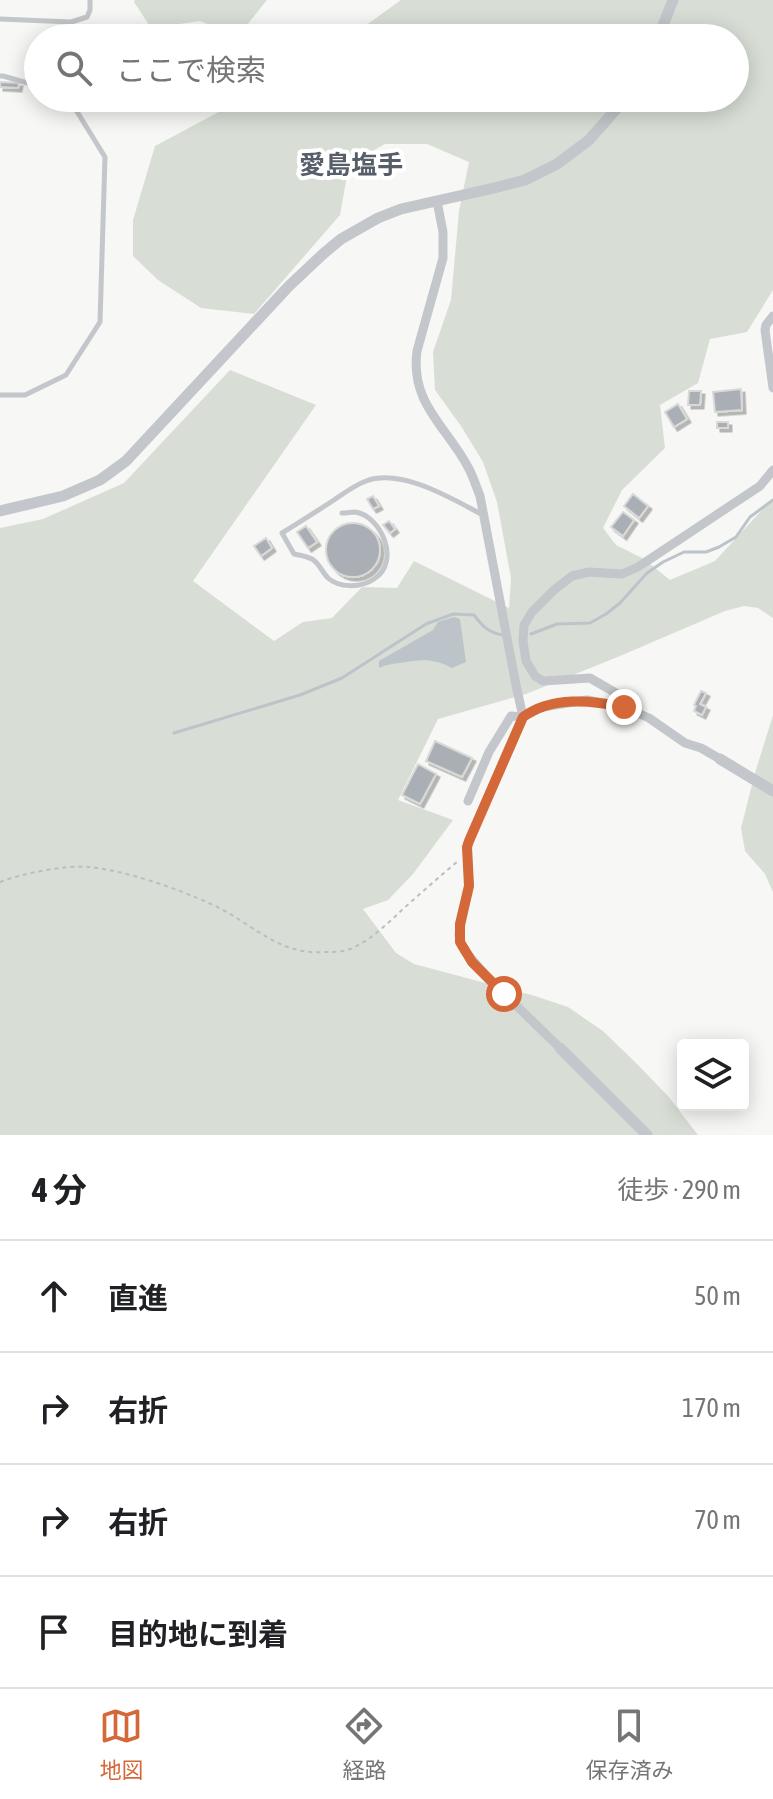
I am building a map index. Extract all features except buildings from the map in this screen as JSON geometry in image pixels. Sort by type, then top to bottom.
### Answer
[{"type":"street","points":[[664,24],[673,0]]},
{"type":"street","points":[[0,511],[63,496],[100,480],[126,461],[289,286],[341,239],[401,209],[525,180],[557,164],[589,140],[614,112]]},
{"type":"street","points":[[437,201],[443,232],[443,258],[417,351],[417,383],[430,413],[470,470],[484,516],[523,717],[469,841],[469,886],[460,942],[479,970],[647,1135]]},
{"type":"street","points":[[773,316],[765,330],[773,388]]},
{"type":"street","points":[[624,707],[621,696],[590,678],[543,681],[535,676],[526,661],[523,641],[524,625],[532,612],[572,576],[589,572],[622,574],[638,567],[760,486],[773,470]]},
{"type":"street","points":[[468,801],[489,752],[511,716],[523,717],[542,707],[587,700],[624,707],[649,718],[685,743],[701,748],[773,791]]},
{"type":"lane","points":[[0,19],[81,20],[87,17],[90,0]]},
{"type":"lane","points":[[0,76],[24,82]]},
{"type":"lane","points":[[0,395],[25,395],[66,375],[100,322],[105,157],[77,112]]},
{"type":"lane","points":[[342,513],[357,512],[369,519],[388,544],[386,564],[381,573],[373,581],[350,586],[330,580],[314,560],[294,554],[282,533],[358,484],[392,477],[444,495],[484,516]]},
{"type":"path","points":[[0,882],[52,870],[91,867],[166,886],[213,905],[290,949],[315,953],[347,951],[366,940],[467,852]]},
{"type":"shaded area","points":[[267,0],[248,24],[208,24],[200,21],[148,24],[134,2]]},
{"type":"shaded area","points":[[401,0],[773,0],[773,290],[747,332],[710,339],[698,383],[660,405],[665,448],[622,490],[603,528],[616,545],[644,559],[670,580],[715,561],[773,498],[773,618],[758,608],[744,606],[725,611],[526,694],[438,719],[398,800],[453,820],[413,874],[388,900],[363,909],[396,953],[414,964],[568,1007],[603,1031],[636,1063],[668,1096],[698,1135],[0,1135],[0,528],[43,519],[124,483],[230,370],[316,405],[193,581],[274,641],[303,622],[332,618],[362,587],[397,588],[414,561],[509,608],[511,578],[497,502],[483,462],[435,390],[433,352],[451,300],[459,211],[469,162],[427,144],[385,144],[349,164],[340,215],[254,314],[201,308],[158,280],[133,256],[133,220],[155,146],[219,112],[749,112],[749,24],[368,24]]},
{"type":"shaded area","points":[[454,617],[460,619],[466,662],[452,668],[426,660],[379,668],[379,661],[433,630],[438,622]]},
{"type":"shaded area","points":[[773,715],[773,892],[765,874],[745,851],[741,828]]},
{"type":"waterway","points":[[531,634],[557,624],[590,623],[620,603],[647,573],[663,562],[684,552],[706,552],[736,537],[750,517],[773,500]]},
{"type":"waterway","points":[[174,733],[300,695],[342,678],[426,624],[453,614],[474,615],[486,628],[503,635]]},
{"type":"district","name":"愛島塩手","points":[[351,165]]},
{"type":"route","points":[[504,994],[472,962],[460,942],[460,924],[470,877],[469,841],[523,717],[542,707],[587,700],[624,707]]}]
